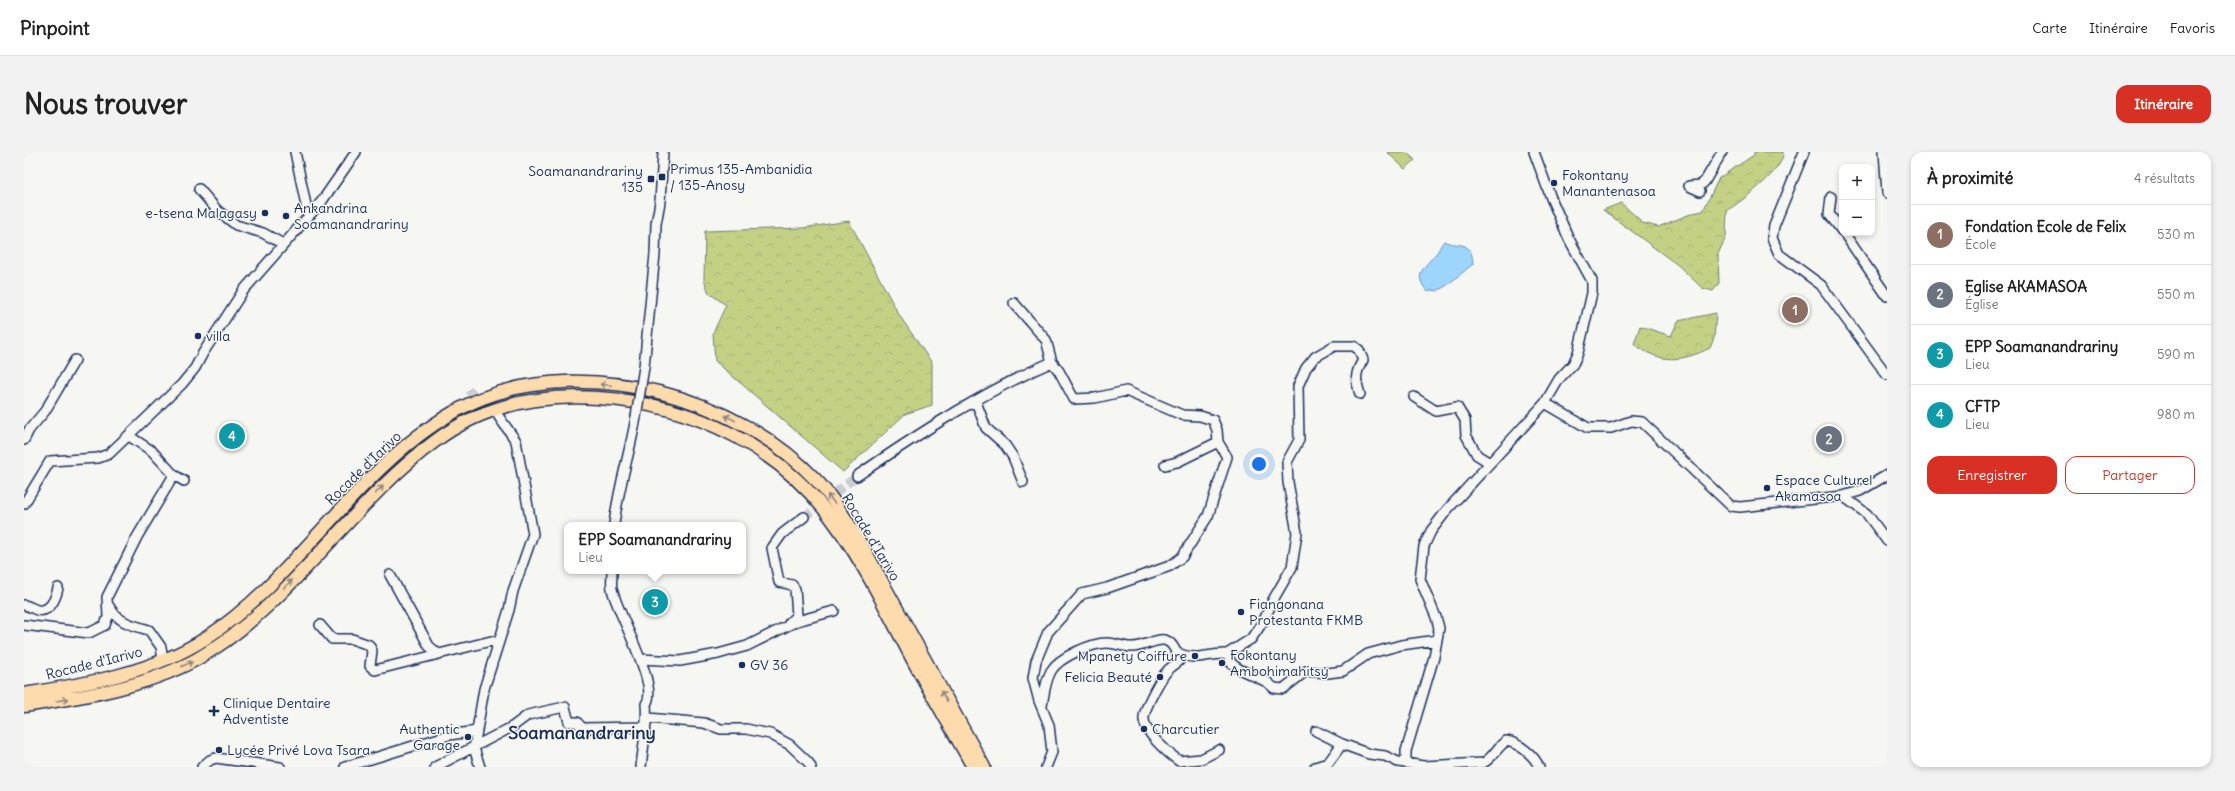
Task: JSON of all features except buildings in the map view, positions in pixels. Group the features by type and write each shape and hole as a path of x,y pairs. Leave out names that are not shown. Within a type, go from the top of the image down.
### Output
{"main road":[{"name":"Rocade d'Iarivo","path":"24,694 105,679 180,654 206,638 234,618 268,586 388,461 424,432 461,408 486,397 538,386 572,383 625,386 691,400 719,412 753,430 787,454 816,479 843,514 864,549 984,767"},
{"name":"Rocade d'Iarivo","path":"24,706 125,687 174,670 196,659 234,634 272,601 377,492 403,467 446,432 484,413 530,400 562,396 588,397 653,405 680,411 704,421 747,443 802,484 825,510 851,547 973,767"}],"street":[{"path":"295,152 308,215"},
{"path":"24,504 50,461 98,458 109,454 182,384 195,368 243,291 282,244 322,201 356,152"},
{"path":"614,522 619,488 632,440 644,367 655,254 656,224 660,202 663,152"},
{"path":"1406,763 1406,751 1439,628 1420,579 1424,546 1431,531 1447,510 1545,403 1559,379 1573,364 1578,353 1592,293 1592,281 1551,198 1534,152"},
{"path":"1700,191 1689,186 1701,185 1705,181 1722,152"},
{"path":"1804,152 1774,226 1772,238 1773,242 1780,254 1821,285 1887,375"},
{"path":"1884,152 1887,193"},
{"path":"199,189 217,210 236,225 263,233 282,244"},
{"path":"1831,197 1829,214 1839,227"},
{"path":"1846,236 1887,296"},
{"path":"1014,303 1046,340 1052,362 1059,371 1074,399 1095,398 1126,391 1182,415 1200,416 1213,420 1217,430 1218,442 1227,457 1208,516 1182,557 1170,566 1107,588 1082,594 1048,632 1036,661 1033,678 1048,725 1052,752 1046,767"},
{"path":"1177,653 1189,658 1217,653 1227,654 1251,639 1264,620 1273,600 1292,567 1298,533 1288,482 1287,462 1299,440 1298,386 1306,368 1315,357 1334,346 1354,346 1359,350 1363,360 1355,379 1360,394"},
{"path":"24,440 29,430 45,411 75,360"},
{"path":"857,476 926,431 1026,373 1052,362"},
{"path":"1414,397 1436,411 1457,407 1465,420 1466,435 1477,455 1490,462"},
{"path":"976,402 986,428 1005,445 1013,457 1023,482"},
{"path":"1545,403 1588,428 1611,428 1631,421 1642,422 1731,506 1740,507 1843,496 1860,491 1887,475"},
{"path":"480,767 474,748 484,689 509,610 513,591 533,534 516,441 499,417"},
{"path":"129,436 152,451 174,475 184,481"},
{"path":"1164,465 1177,462 1218,442"},
{"path":"24,625 89,633 105,625 108,617 108,596 136,537 174,475"},
{"path":"1843,496 1867,514 1887,541"},
{"path":"785,627 797,614 796,589 792,585 779,582 772,548 782,534 804,517"},
{"path":"612,574 612,589 646,671 649,690 649,700 646,704 648,718 645,727 641,767"},
{"path":"390,575 429,646 437,653"},
{"path":"24,605 39,610 48,607 56,600 58,588"},
{"path":"108,603 114,616 125,623 149,630 161,647 164,660"},
{"path":"640,659 680,661 718,654 746,646 797,621 834,611"},
{"path":"320,625 332,639 352,639 369,645 372,651 370,666 375,670 437,653 491,641 495,642 497,648"},
{"path":"1042,708 1046,682 1052,670 1061,661 1085,648 1106,643 1131,647 1159,639 1170,643 1180,660 1167,671 1144,716 1146,727 1164,750 1179,761 1201,759 1219,750"},
{"path":"1227,654 1231,663 1239,669 1267,682 1274,688 1283,689 1306,671 1328,673 1344,671 1353,662 1368,654 1401,646 1437,640"},
{"path":"435,767 512,727 528,715 565,707 569,722 577,722 582,728 645,727"},
{"path":"648,718 704,723 721,729 746,729 770,734 790,745 808,762 811,767"},
{"path":"345,767 368,764 449,735 477,730"},
{"path":"1316,731 1342,744 1369,754 1385,756 1398,762 1423,766 1483,763 1490,760 1500,745 1506,741 1515,742 1536,760 1538,767"},
{"path":"1315,767 1328,764 1342,744"},
{"path":"202,767 210,760 216,758 280,767"}],"green space":[{"path":"1387,152 1406,152 1415,160 1405,169"},
{"path":"1754,152 1783,152 1782,159 1770,176 1727,211 1726,237 1718,254 1719,283 1713,291 1702,288 1679,266 1603,210 1621,203 1640,220 1639,222 1658,227 1693,213 1703,211 1719,178 1754,155"},
{"path":"849,221 899,315 932,363 932,405 905,414 843,472 715,361 713,333 726,305 709,293 704,280 705,231 803,228"},
{"path":"1716,313 1714,338 1710,348 1700,353 1680,358 1662,358 1653,355 1634,344 1640,326 1671,336 1678,321"}],"water":[{"path":"1444,241 1467,247 1470,250 1473,264 1446,286 1437,291 1432,290 1428,292 1421,280 1422,270 1438,251"}],"tunnel":[{"path":"468,390 495,414"},
{"path":"804,517 857,476"}],"place":[{"name":"Primus 135-Ambanidia / 135-Anosy","path":"662,177"},
{"name":"Soamanandrariny 135","path":"651,179"},
{"name":"Fokontany Manantenasoa","path":"1554,183"},
{"name":"e-tsena Malagasy","path":"265,213"},
{"name":"Ankandrina Soamanandrariny","path":"286,216"},
{"name":"Fondation Ecole de Felix","path":"1795,310"},
{"name":"villa","path":"198,336"},
{"name":"CFTP","path":"232,436"},
{"name":"Eglise AKAMASOA","path":"1829,439"},
{"name":"Espace Culturel Akamasoa","path":"1767,488"},
{"name":"EPP Soamanandrariny","path":"655,602"},
{"name":"Fiangonana Protestanta FKMB","path":"1241,612"},
{"name":"Mpanety Coiffure","path":"1195,656"},
{"name":"Fokontany Ambohimahitsy","path":"1222,663"},
{"name":"GV 36","path":"742,665"},
{"name":"Felicia Beauté","path":"1160,677"},
{"name":"Clinique Dentaire Adventiste","path":"214,711"},
{"name":"Charcutier","path":"1144,729"},
{"name":"Authentic Garage","path":"468,737"},
{"name":"Lycée Privé Lova Tsara","path":"219,750"}],"district":[{"name":"Soamanandrariny","path":"582,732"}]}
